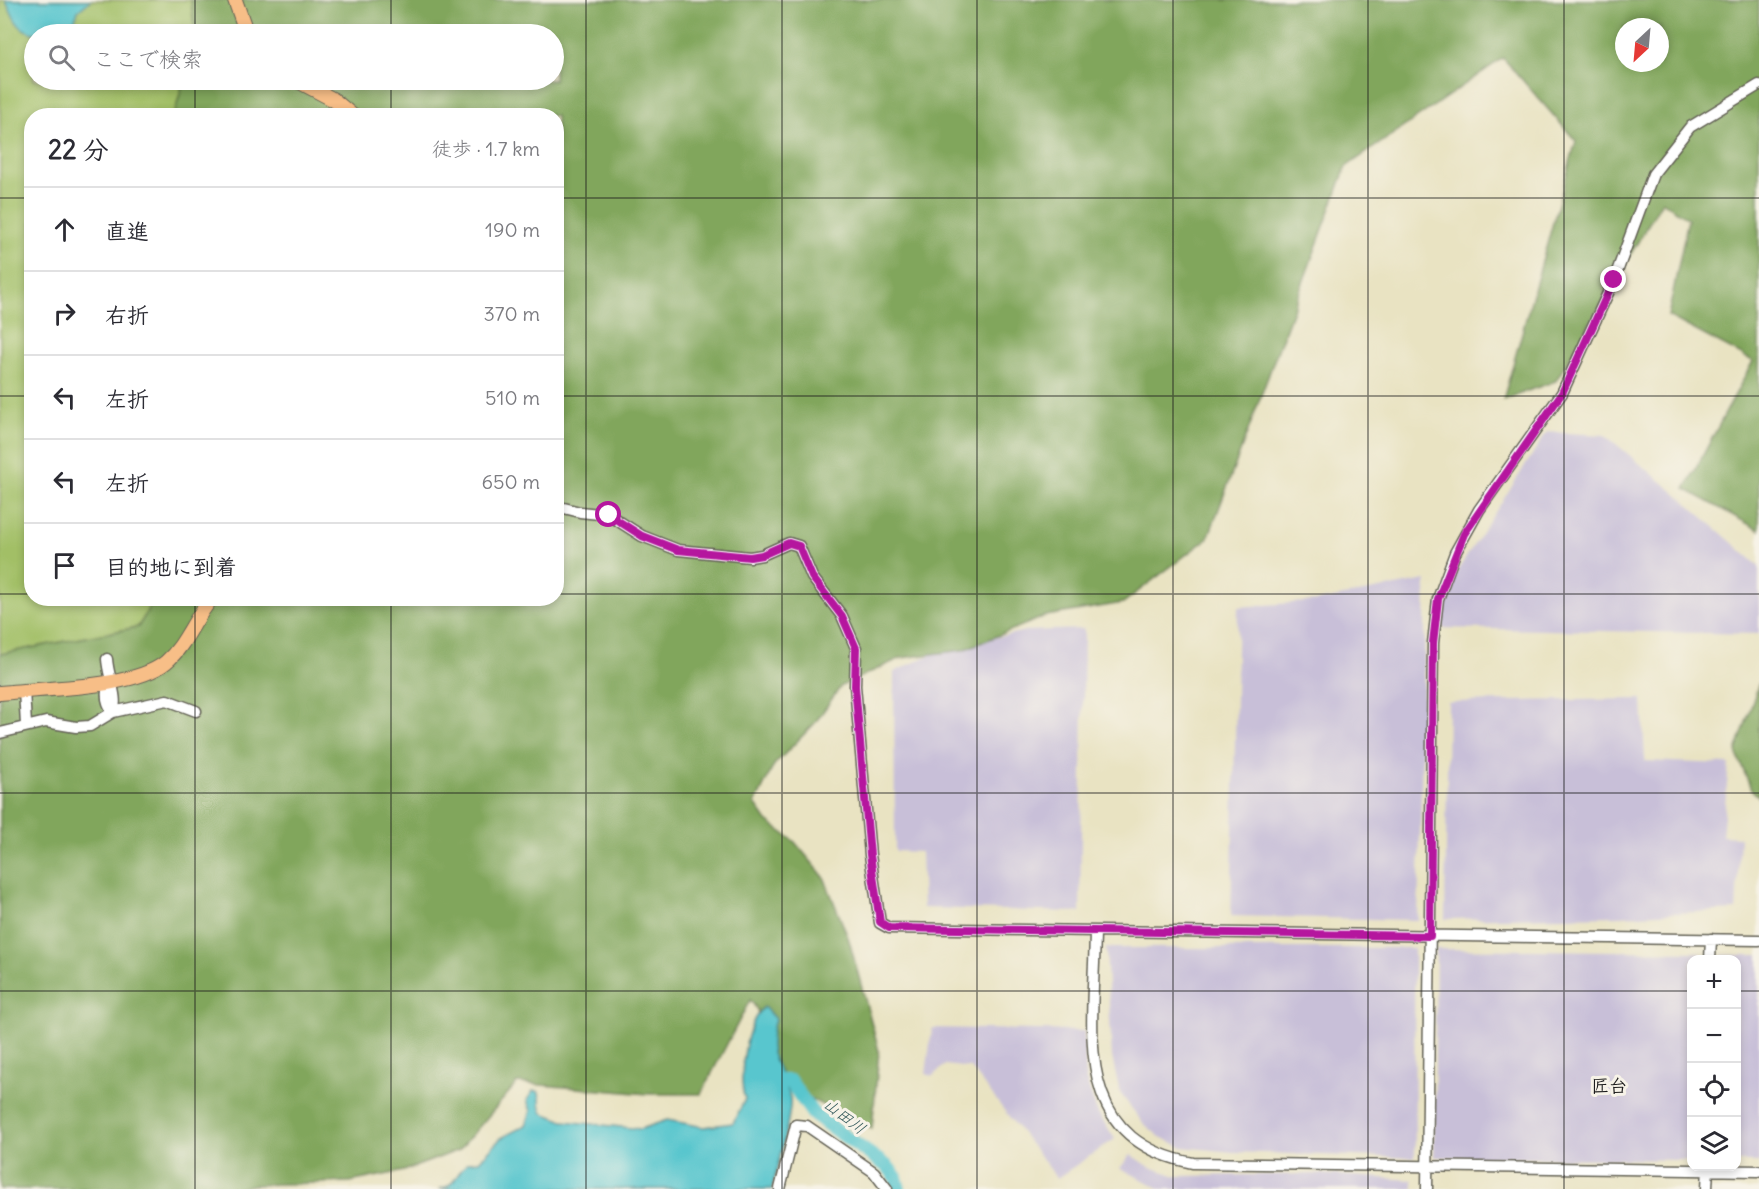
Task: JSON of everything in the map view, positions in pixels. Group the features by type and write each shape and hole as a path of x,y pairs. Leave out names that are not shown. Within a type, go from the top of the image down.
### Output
{"main road":[{"path":"235,0 243,24"},
{"path":"315,90 344,108"},
{"path":"0,693 109,682 140,676 166,663 206,606"}],"street":[{"path":"1427,1189 1433,643 1438,599 1444,579 1459,544 1474,518 1562,393 1618,271 1653,174 1690,127 1759,85"},
{"path":"564,508 580,513 609,515 642,536 678,550 750,557 762,555 789,543 799,546 812,577 842,616 856,648 855,686 870,855 880,922 889,928 1759,940"},
{"path":"107,659 109,682 114,689 116,706 113,712"},
{"path":"24,690 26,725"},
{"path":"0,733 46,722 76,727 90,726 113,712 167,700 196,711"},
{"path":"1095,931 1096,1076 1107,1108 1133,1140 1161,1155 1194,1163 1687,1168"},
{"path":"1710,955 1711,939"},
{"path":"780,1189 796,1125 807,1126 873,1172 887,1189"},
{"path":"1741,1170 1759,1171"},
{"path":"1707,1189 1708,1171"}],"shaded area":[{"path":"1547,432 1605,435 1759,566 1759,634 1440,628 1444,599 1461,565"},
{"path":"1426,580 1418,920 1231,916 1238,607 1318,601"},
{"path":"1084,629 1080,912 923,908 921,852 895,851 894,672 941,650 1025,631"},
{"path":"1642,699 1645,761 1729,764 1722,836 1740,837 1736,910 1619,916 1445,919 1448,702"},
{"path":"1106,948 1414,948 1415,1158 1234,1152 1182,1147 1160,1137 1143,1123 1120,1093 1112,1057"},
{"path":"1436,949 1700,952 1700,955 1687,955 1687,1160 1434,1157"},
{"path":"1741,955 1759,955 1759,1162 1741,1162"},
{"path":"932,1028 1084,1031 1086,1080 1097,1112 1115,1139 1057,1178 971,1068 945,1065 933,1076 926,1074"},
{"path":"1131,1155 1150,1167 1176,1176 1321,1174 1413,1180 1413,1189 1161,1189 1120,1168"}],"green space":[{"path":"0,0 191,0 194,24 24,24 24,90 181,90 176,108 24,108 24,606 151,606 138,627 0,654"},
{"path":"191,0 1759,0 1759,530 1685,489 1753,361 1668,316 1688,219 1662,201 1556,381 1503,400 1576,141 1503,58 1346,167 1208,538 1123,603 1046,616 963,650 901,658 841,686 815,723 774,765 755,804 767,821 794,841 824,877 849,940 879,1051 872,1129 796,1090 771,1068 762,1055 759,1042 761,1023 750,1000 701,1094 648,1094 517,1083 459,1150 404,1171 350,1182 253,1185 237,1189 0,1189 0,654 138,627 151,606 564,606 564,108 176,108 181,90 564,90 564,24 194,24"},
{"path":"1759,683 1759,797 1751,789 1736,752"}],"water":[{"path":"5,0 91,0 78,11 73,24 24,24 24,29 15,19"},
{"path":"764,1007 775,1019 772,1054 790,1098 787,1128 772,1189 439,1189 453,1182 468,1162 479,1161 501,1138 526,1125 531,1111 527,1100 533,1091 538,1091 543,1113 564,1121 641,1129 667,1120 704,1127 733,1123 745,1099 742,1078 748,1036 752,1024"}],"waterway":[{"name":"山田川","path":"767,1081 790,1081 813,1114 888,1167 896,1177 899,1189"}],"district":[{"name":"匠台","path":"1609,1085"}],"route":[{"path":"609,515 642,536 678,550 750,557 762,555 789,543 799,546 812,577 842,616 856,648 855,686 870,855 880,922 883,926 889,928 1430,936 1433,643 1438,599 1444,579 1464,534 1562,393 1614,280"}]}
